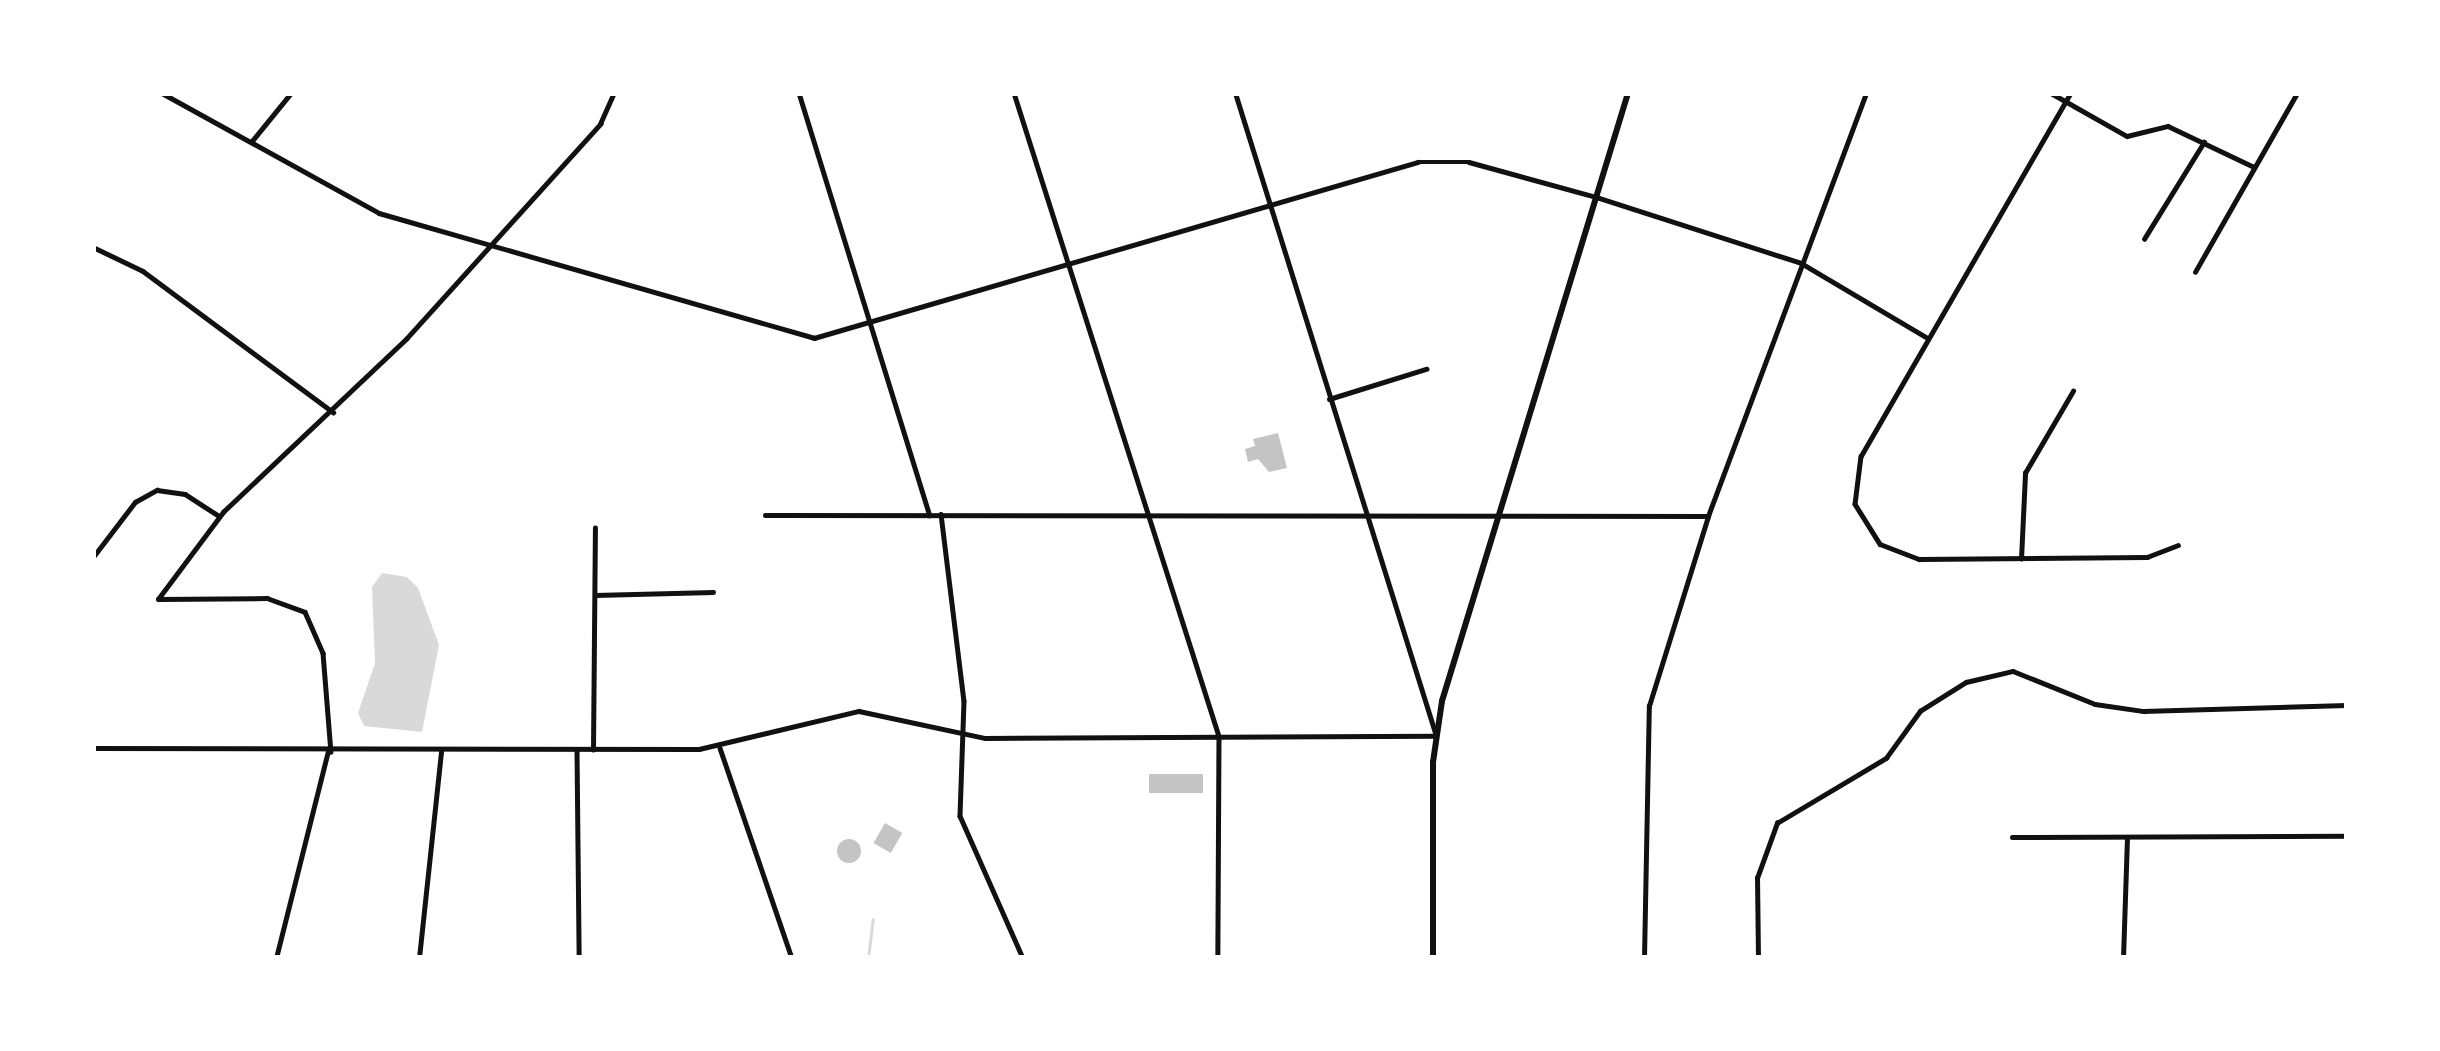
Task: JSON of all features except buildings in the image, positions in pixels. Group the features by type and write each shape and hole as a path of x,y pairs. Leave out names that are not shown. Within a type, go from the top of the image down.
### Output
{"main road":[{"path":"1432,958 1436,736 1628,93"}],"street":[{"path":"161,93 354,202 792,335 826,338 1442,159 1597,197 1802,263 1928,338"},
{"path":"252,141 291,93"},
{"path":"277,958 329,752 322,653 305,612 267,598 158,599 219,516 333,412 600,124 614,93"},
{"path":"1014,93 1219,736 1218,958"},
{"path":"93,748 441,752 720,747 844,711 888,713 961,734 1436,736 1235,93"},
{"path":"1644,958 1649,706 1708,516 1866,93"},
{"path":"2051,93 2069,96 2127,136 2168,125 2254,167"},
{"path":"2195,272 2296,93"},
{"path":"802,94 930,514"},
{"path":"2069,96 1868,442 1854,494 1880,544 1918,559 2155,556 2178,545"},
{"path":"2144,239 2204,141"},
{"path":"93,247 143,272 333,412"},
{"path":"1329,399 1426,369"},
{"path":"2021,559 2025,472 2073,391"},
{"path":"93,557 135,502 157,490 185,494 219,516"},
{"path":"940,514 964,701 960,816 1023,958"},
{"path":"765,515 1708,516"},
{"path":"593,751 595,528"},
{"path":"595,595 713,592"},
{"path":"1759,958 1757,878 1767,835 1787,812 1886,758 1920,711 1960,684 2013,671 2070,696 2143,711 2347,705"},
{"path":"720,747 793,958"},
{"path":"577,751 579,958"},
{"path":"419,958 441,752"},
{"path":"2123,958 2128,836"},
{"path":"2012,837 2347,836"}],"shaded area":[{"path":"382,573 407,577 418,588 439,645 422,732 364,726 358,713 375,663 372,587"}],"waterway":[{"path":"868,958 873,919"}]}
